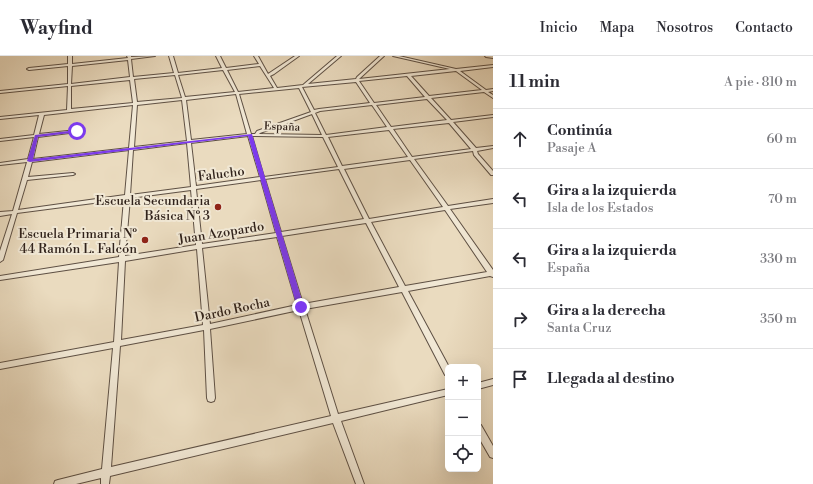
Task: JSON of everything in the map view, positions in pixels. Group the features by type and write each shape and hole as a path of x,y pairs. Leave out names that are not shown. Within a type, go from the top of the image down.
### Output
{"street":[{"path":"69,110 70,56"},
{"path":"29,69 129,57 153,56"},
{"path":"171,56 184,98 200,246 207,327 210,398"},
{"path":"218,56 237,93 253,135 263,179 301,307 336,419 360,484"},
{"path":"256,56 276,89"},
{"path":"268,75 297,56"},
{"path":"302,86 339,56"},
{"path":"357,80 382,56"},
{"path":"395,56 457,70 493,97"},
{"path":"487,56 493,57"},
{"path":"105,484 135,104 129,57"},
{"path":"0,92 261,65"},
{"path":"0,118 493,66"},
{"path":"408,75 451,121 493,174"},
{"path":"357,80 372,104 493,274"},
{"path":"302,86 367,220 445,367"},
{"path":"253,135 313,111 493,90"},
{"path":"0,260 25,179 42,113"},
{"name":"España","path":"0,164 253,135 325,136 493,116"},
{"path":"0,140 77,131"},
{"name":"Falucho","path":"0,214 493,147"},
{"path":"25,179 73,174"},
{"name":"Juan Azopardo","path":"0,278 279,233 493,201"},
{"name":"Dardo Rocha","path":"0,366 207,327 301,307 493,274"},
{"path":"481,385 493,382"},
{"path":"58,484 445,393"},
{"path":"481,433 493,454"}],"place":[{"name":"Escuela Secundaria Básica Nº 3","path":"218,207"},
{"name":"Escuela Primaria Nº 44 Ramón L. Falcón","path":"145,240"}],"route":[{"path":"77,131 36,136 30,161 250,135 301,307"}]}
